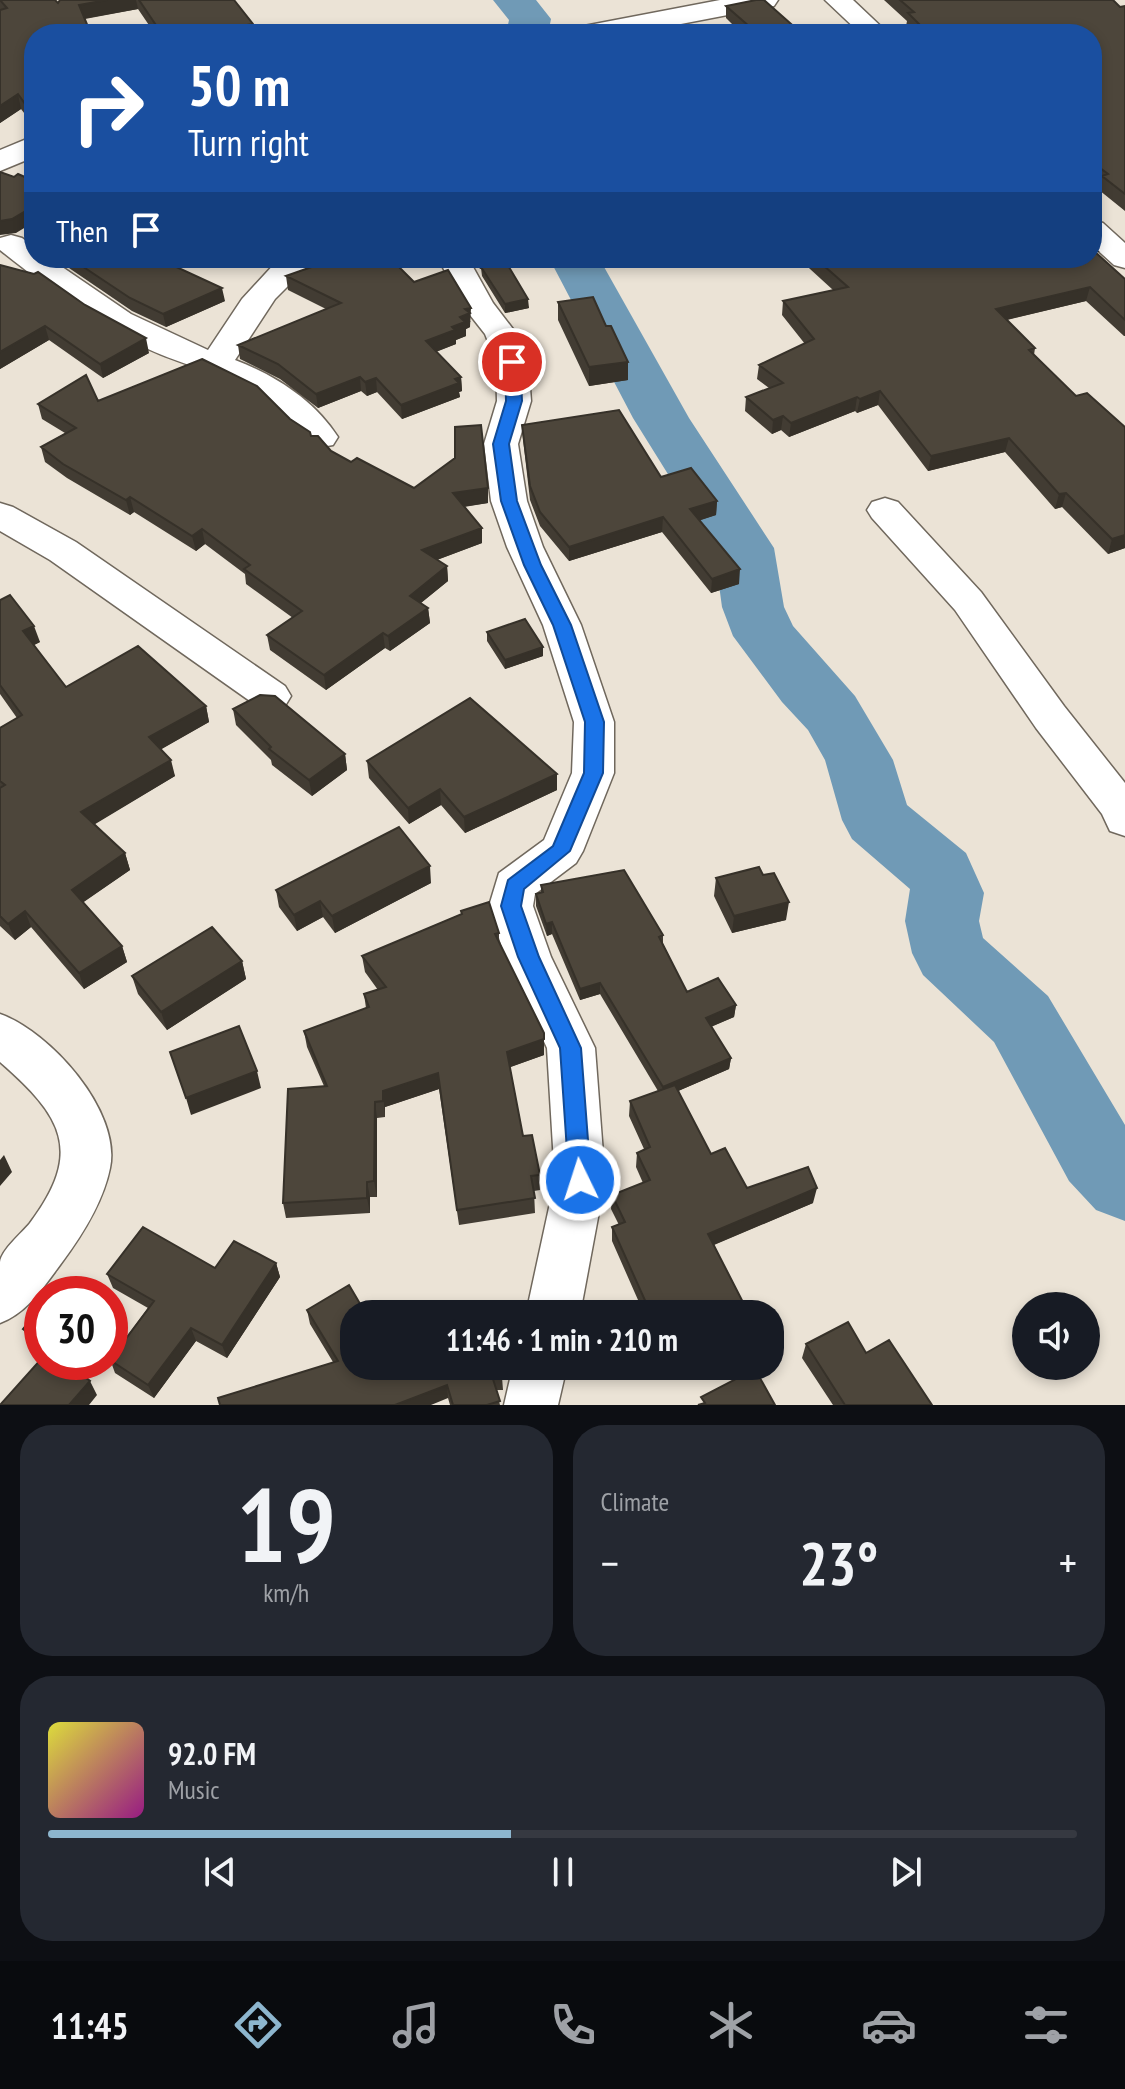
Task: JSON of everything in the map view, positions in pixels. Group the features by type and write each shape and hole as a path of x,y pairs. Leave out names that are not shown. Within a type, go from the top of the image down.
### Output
{"street":[{"path":"637,24 764,0"},
{"path":"838,0 865,24"},
{"path":"0,162 24,150"},
{"path":"1102,238 1125,259"},
{"path":"11,244 24,254"},
{"path":"43,268 78,295 127,325 161,343 252,379 281,397 321,437"},
{"path":"216,364 253,307 289,268"},
{"path":"458,268 479,306 500,333 512,362 514,401 501,444 509,501 530,559 562,625 594,722 593,773 561,851 515,885 511,906 528,957 571,1048 580,1180 556,1300"},
{"path":"885,510 968,601 1050,717 1119,806 1125,819"},
{"path":"0,515 63,551 271,696"},
{"path":"0,1034 66,1096 82,1131 86,1167 68,1206 43,1246 0,1298"},
{"path":"531,1405 537,1380"}],"building":[{"path":"0,0 55,0 58,3 60,0 107,0 79,5 87,24 24,24 24,102 18,94 0,106 0,10 7,8"},
{"path":"139,0 234,0 253,24 155,24"},
{"path":"764,0 791,24 747,24 726,6"},
{"path":"900,0 1113,0 1120,7 1125,6 1125,194 1102,176 1108,174 1102,170 1102,24 919,24 908,13 914,12"},
{"path":"0,172 24,177 24,212 0,221"},
{"path":"1102,258 1125,279 1125,320 1090,287 996,309 1035,348 1029,350 1076,396 1087,393 1125,427 1125,535 1112,539 1066,493 1059,494 1009,438 931,456 880,391 791,423 783,416 773,420 746,397 783,383 759,365 814,339 783,301 848,287 826,268 1102,268"},
{"path":"0,265 34,274 38,272 85,305 146,338 100,364 45,326 0,352"},
{"path":"85,268 179,268 222,288 163,314 130,298"},
{"path":"309,268 400,268 414,282 448,270 471,308 465,309 470,313 460,317 465,322 452,327 455,330 426,341 461,377 455,379 459,383 401,405 376,378 365,382 360,377 316,394 278,364 238,345 341,303 286,276"},
{"path":"482,268 510,268 528,299 505,304"},
{"path":"593,297 628,362 589,367 558,302"},
{"path":"202,359 257,386 290,419 310,432 311,436 318,436 331,451 351,462 357,458 414,488 455,458 455,427 481,425 488,488 453,493 482,528 422,550 447,566 410,596 428,608 388,636 383,633 324,675 267,635 302,611 244,569 250,565 202,529 192,536 130,497 126,500 63,464 41,447 76,428 38,404 86,375 98,401"},
{"path":"619,410 661,477 691,468 717,501 690,509 740,569 712,579 663,517 569,547 540,512 530,486 522,425"},
{"path":"10,595 34,626 23,631 66,687 138,646 206,706 149,737 171,760 81,812 125,853 72,890 122,946 79,973 25,911 8,924 0,916 0,788 5,785 0,781 0,728 22,715 0,685 0,600"},
{"path":"525,619 543,647 505,660 487,632"},
{"path":"260,695 275,696 345,754 309,780 269,749 271,747 233,709"},
{"path":"470,698 557,774 464,817 440,789 408,808 367,761"},
{"path":"399,827 430,866 332,916 320,901 294,915 276,890"},
{"path":"759,867 763,875 774,873 789,902 734,916 716,878"},
{"path":"624,870 663,935 659,937 687,992 718,978 736,1005 706,1018 731,1058 663,1087 600,983 580,989 552,922 546,924 536,894 543,892 541,885"},
{"path":"489,902 499,933 495,934 544,1033 544,1039 507,1052 523,1136 532,1135 540,1175 531,1176 535,1198 457,1210 438,1073 383,1091 383,1101 375,1102 374,1181 367,1182 367,1198 283,1203 288,1089 327,1086 304,1031 369,1007 364,994 386,987 362,956 462,914 461,911"},
{"path":"212,927 242,961 161,1012 132,976"},
{"path":"239,1026 257,1071 186,1098 170,1052"},
{"path":"675,1085 711,1154 725,1148 747,1188 808,1167 817,1188 708,1234 742,1300 645,1300 612,1227 625,1222 612,1195 650,1180 637,1153 650,1147 630,1101"},
{"path":"143,1227 215,1268 234,1241 276,1263 222,1345 191,1328 148,1385 128,1372 128,1336 154,1301 128,1286 128,1276 107,1274"},
{"path":"349,1285 358,1300 340,1300 340,1380 493,1380 500,1401 487,1405 453,1405 447,1385 395,1405 220,1405 218,1398 338,1361 307,1310"},
{"path":"848,1322 866,1353 889,1340 932,1405 845,1405 806,1344"},
{"path":"24,1378 90,1381 69,1405 0,1405"},
{"path":"734,1380 761,1380 775,1405 698,1405 705,1403 701,1397"}],"waterway":[{"path":"514,0 530,19 529,24"},
{"path":"579,268 661,418 744,548 753,607 765,636 832,713 859,760 877,820 941,873 948,893 942,921 949,953 1021,1019 1098,1155 1125,1183"}],"route":[{"path":"512,362 514,401 501,444 509,501 525,547 562,625 594,722 593,773 561,851 515,885 511,906 528,957 571,1048 580,1180"}]}
